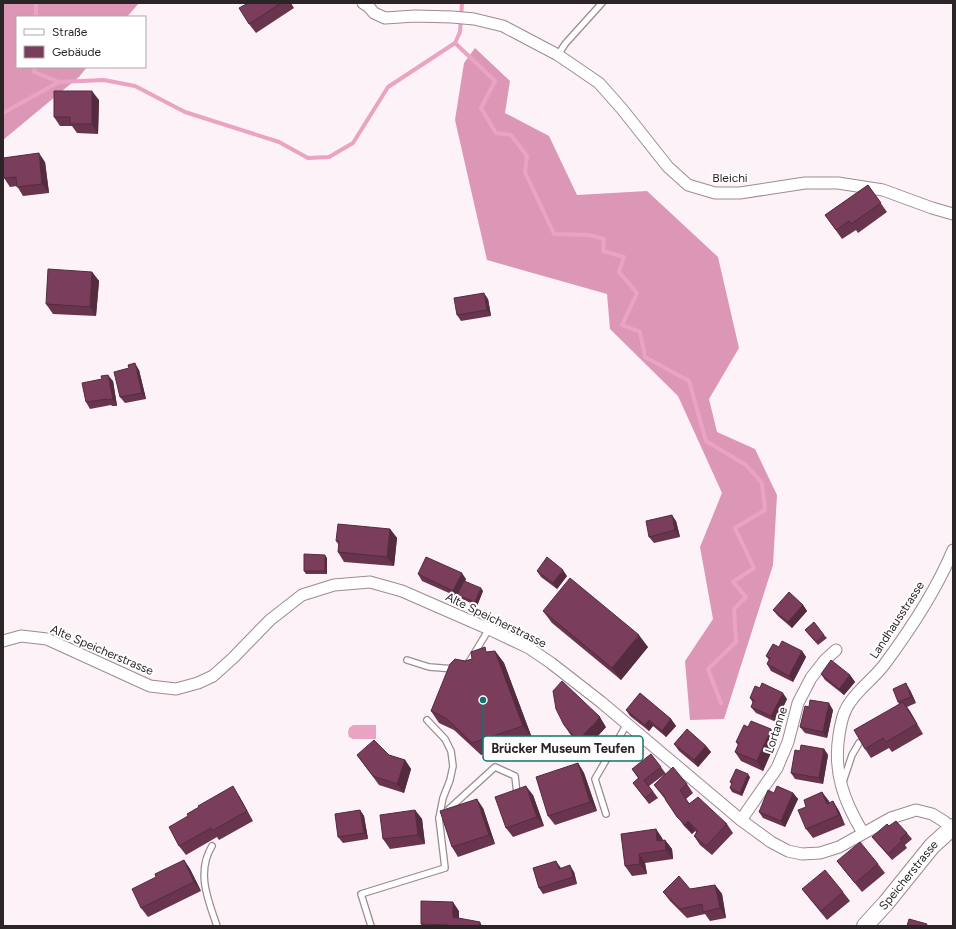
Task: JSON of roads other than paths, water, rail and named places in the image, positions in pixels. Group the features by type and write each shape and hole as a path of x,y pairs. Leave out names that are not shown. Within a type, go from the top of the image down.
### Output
{"main road":[{"name":"Speicherstrasse","path":"867,925 932,846 952,828"}],"street":[{"name":"Bleichi","path":"363,3 374,13 385,18 415,16 452,17 474,19 503,26 558,55 599,83 622,109 668,167 688,185 715,193 740,193 805,183 838,183 883,190 953,214"},
{"name":"Landhausstrasse","path":"863,833 851,814 837,770 837,747 842,718 851,701 883,667 901,641 925,603 953,550"},
{"name":"Alte Speicherstrasse","path":"3,641 21,636 47,639 150,686 176,689 198,683 213,676 270,620 302,595 334,585 370,582 402,591 529,648 551,663 627,724 741,820 771,842 788,851 802,854 820,853 839,847 891,818 916,810 932,814 952,828"},
{"name":"Lortanne","path":"741,820 777,768 788,742 798,703 811,678 825,660 836,650"}],"lane":[{"path":"558,55 565,44 602,3"},
{"path":"407,660 429,667 455,669 469,662 489,629"},
{"path":"370,926 361,894 445,868 439,818 443,798 450,780 453,766 451,751 445,739 427,720"},
{"path":"606,814 595,779 627,724"},
{"path":"842,788 852,755 859,743"},
{"path":"439,818 495,767 515,776 517,794"},
{"path":"212,846 205,863 205,886 217,926"}],"waterway":[{"path":"36,3 36,16"},
{"path":"3,113 59,82 104,80 135,86 185,112 279,142 308,158 329,157 353,143 388,87 455,43 460,32 462,3"},
{"path":"455,43 495,81 481,108 496,133 511,135 527,156 525,172 554,234 589,235 604,239 603,251 624,257 619,272 637,293 622,325 640,332 645,357 689,381 706,441 746,465 762,483 765,510 735,528 754,568 733,582 746,597 734,609 736,642 708,669 721,703"},
{"path":"35,68 34,72 59,82"}],"place":[{"name":"Brücker Museum Teufen","path":"483,700"}]}
